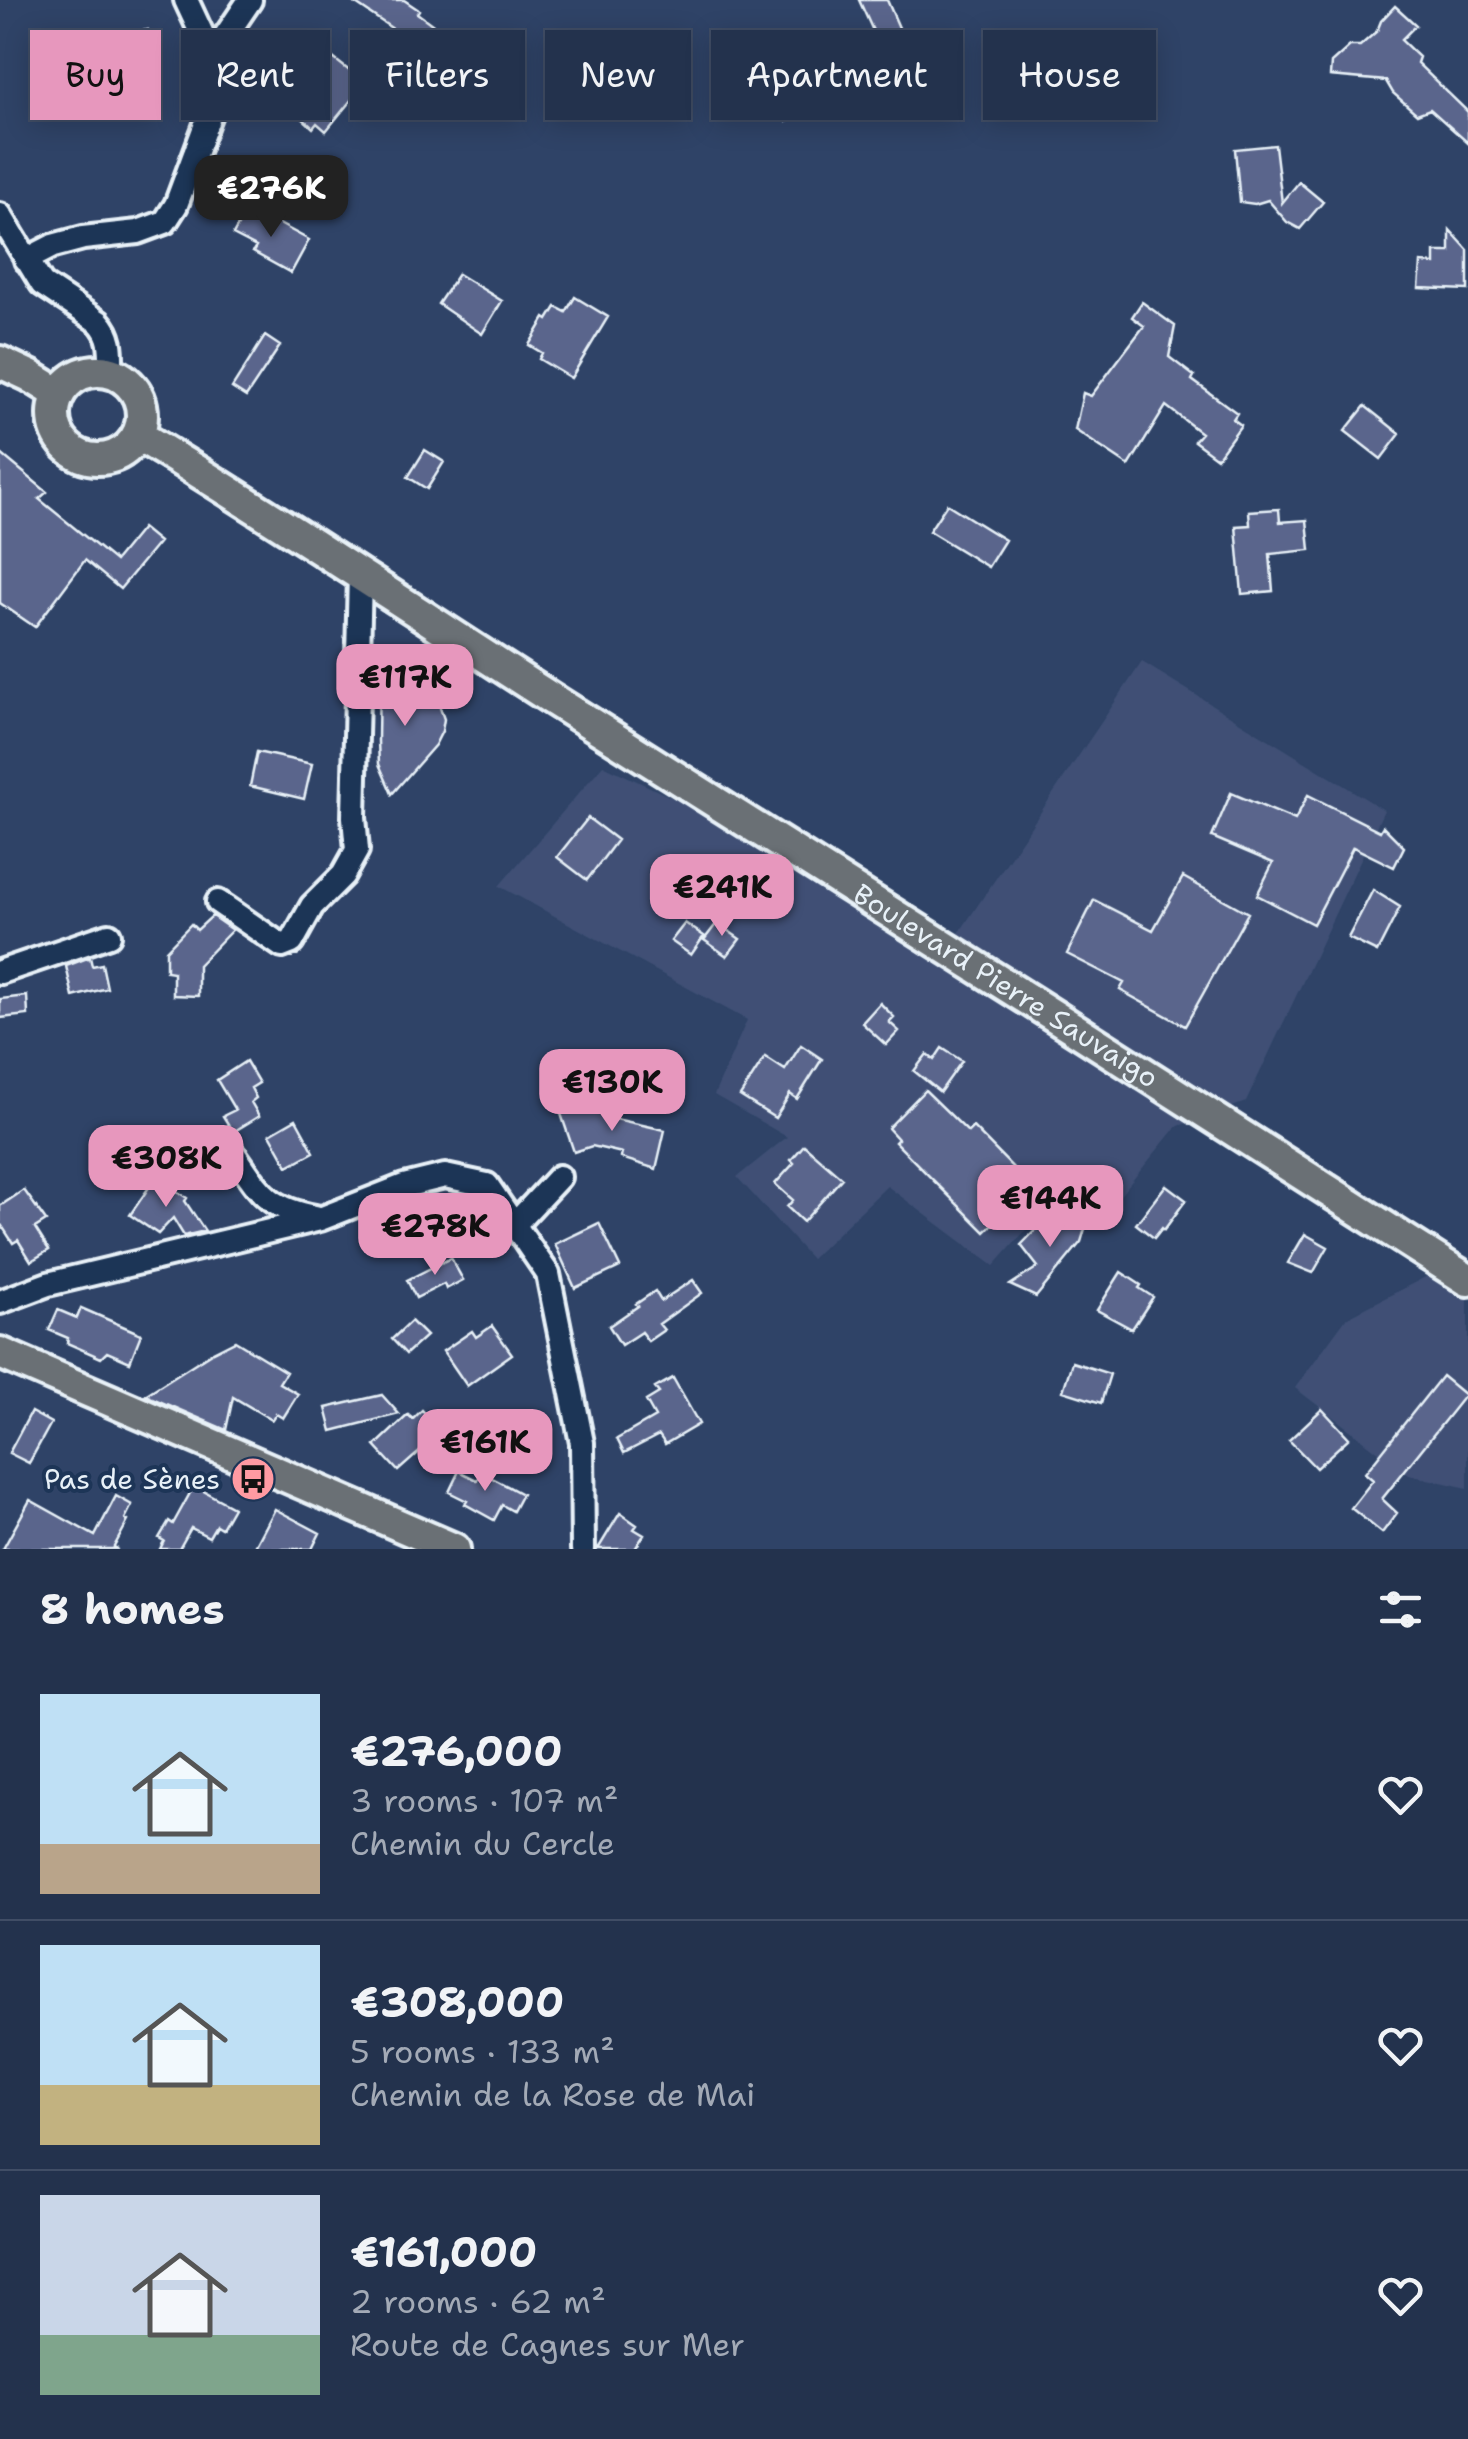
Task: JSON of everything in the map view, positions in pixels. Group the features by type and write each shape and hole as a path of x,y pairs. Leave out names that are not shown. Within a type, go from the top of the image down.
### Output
{"main road":[{"path":"0,362 59,394"},
{"path":"111,372 125,380 142,405 138,435 119,455 91,459 78,455 58,435 54,407 59,394 81,374 111,372"},
{"name":"Boulevard Pierre Sauvaigo","path":"138,435 1468,1280"},
{"path":"0,1353 454,1549"}],"street":[{"path":"186,0 200,30"},
{"path":"230,30 250,0"},
{"path":"26,260 53,246 83,238 138,232 164,222 176,205 208,120"},
{"path":"0,215 42,284 106,330 111,339 111,372"},
{"path":"218,902 282,946 292,942 312,906 343,875 357,850 354,817 360,575"},
{"path":"0,972 109,935"},
{"path":"229,1147 266,1199 288,1212 320,1218"},
{"path":"0,1302 48,1284 320,1218 404,1186 445,1176 487,1185 548,1274 582,1444 583,1549"},
{"path":"515,1224 560,1178"}],"shaded area":[{"path":"1142,662 1384,810 1246,1102 1176,1127 1100,1220 1057,1195 994,1266 887,1186 811,1259 737,1177 787,1137 714,1095 747,1020 499,886 603,765 959,933"},
{"path":"1468,1255 1468,1488 1409,1475 1295,1388 1346,1318"}],"building":[{"path":"350,0 404,0 436,27 394,30"},
{"path":"859,0 887,0 900,30 873,30"},
{"path":"1395,6 1416,25 1401,40 1419,57 1417,63 1468,112 1468,143 1430,109 1417,114 1393,93 1386,81 1330,76 1331,63 1350,46 1360,46 1377,31"},
{"path":"333,58 350,71 350,101 326,131 317,123 313,128 304,120 330,120"},
{"path":"1275,145 1282,203 1299,182 1323,202 1300,229 1287,222 1268,200 1255,204 1240,202 1235,149"},
{"path":"248,207 309,240 291,273 253,252 256,247 233,235"},
{"path":"1450,230 1468,250 1468,290 1419,288 1421,263 1435,264 1435,252 1450,252"},
{"path":"458,274 502,301 482,334 438,304"},
{"path":"575,297 608,317 571,378 539,359 542,353 529,345 545,318 548,320 556,307 566,312"},
{"path":"1142,302 1175,326 1169,357 1194,376 1192,380 1237,413 1233,419 1241,425 1217,458 1194,441 1201,433 1166,406 1129,466 1075,430 1083,393 1091,396 1144,326 1132,317"},
{"path":"265,336 280,346 246,397 232,388"},
{"path":"1365,406 1400,434 1381,459 1345,431"},
{"path":"425,450 444,462 427,489 408,477"},
{"path":"0,453 47,492 39,499 115,561 142,528 159,542 120,589 85,560 35,627 0,603"},
{"path":"947,504 1005,540 988,567 929,531"},
{"path":"1279,509 1280,522 1307,520 1310,550 1270,554 1273,591 1242,594 1236,526 1250,525 1249,511"},
{"path":"392,676 428,694 439,705 444,719 435,745 392,794 379,764 378,741 379,677"},
{"path":"257,752 312,764 304,799 250,786"},
{"path":"1231,793 1295,820 1308,795 1380,831 1383,826 1404,847 1394,867 1353,847 1313,924 1257,895 1273,863 1212,837"},
{"path":"588,818 617,840 587,880 557,857"},
{"path":"1183,877 1248,913 1185,1026 1120,990 1124,983 1067,954 1094,900 1153,930"},
{"path":"1373,890 1400,907 1377,952 1348,938"},
{"path":"212,916 232,930 198,965 198,996 173,995 173,972 166,971 166,950 191,924 197,930"},
{"path":"685,923 704,936 691,955 671,941"},
{"path":"717,923 740,939 727,956 704,940"},
{"path":"90,957 92,966 102,964 107,988 73,997 66,966"},
{"path":"27,996 28,1015 0,1018 0,999"},
{"path":"880,1003 894,1017 889,1022 899,1031 886,1045 862,1023"},
{"path":"801,1045 822,1059 797,1099 790,1094 775,1118 740,1096 765,1057 785,1070"},
{"path":"942,1048 962,1061 940,1092 914,1071 927,1054 934,1060"},
{"path":"246,1061 259,1083 251,1088 256,1098 251,1102 259,1116 233,1132 223,1116 235,1110 217,1080"},
{"path":"925,1090 968,1132 973,1127 1028,1183 1028,1190 985,1232 895,1142 898,1139 888,1128"},
{"path":"597,1100 602,1116 665,1130 656,1169 621,1158 622,1153 592,1146 574,1152 559,1108"},
{"path":"296,1119 314,1152 288,1166 270,1134"},
{"path":"804,1145 842,1178 803,1222 787,1207 793,1200 775,1184"},
{"path":"156,1177 187,1198 185,1201 205,1231 184,1236 173,1218 158,1234 130,1215"},
{"path":"1166,1185 1186,1200 1154,1238 1136,1224"},
{"path":"24,1190 46,1221 35,1228 49,1250 31,1261 18,1240 13,1243 0,1223 0,1206"},
{"path":"1054,1211 1087,1222 1081,1242 1036,1297 1010,1285 1038,1267 1021,1245"},
{"path":"599,1223 620,1267 575,1288 555,1244"},
{"path":"1305,1234 1328,1247 1313,1273 1288,1263"},
{"path":"451,1258 463,1280 446,1289 444,1284 416,1298 407,1280"},
{"path":"1121,1272 1153,1297 1132,1329 1097,1310"},
{"path":"693,1280 702,1293 659,1324 664,1330 648,1341 641,1332 621,1345 609,1326 655,1291 661,1301"},
{"path":"81,1308 141,1334 130,1362 107,1352 101,1358 49,1330 58,1310 77,1318"},
{"path":"411,1321 426,1336 406,1354 392,1339"},
{"path":"492,1326 512,1354 467,1386 443,1351 472,1331 476,1337"},
{"path":"235,1341 286,1372 279,1383 298,1394 283,1418 276,1414 272,1420 233,1397 226,1430 145,1395 211,1353"},
{"path":"1072,1362 1110,1374 1101,1403 1063,1391"},
{"path":"1442,1376 1465,1395 1382,1499 1397,1513 1382,1533 1351,1508 1373,1480 1365,1473"},
{"path":"673,1378 699,1424 665,1444 659,1435 624,1453 617,1439 655,1417 646,1401 659,1393 655,1388"},
{"path":"382,1395 399,1414 332,1431 326,1408"},
{"path":"1322,1409 1349,1438 1316,1468 1289,1440"},
{"path":"422,1410 442,1432 398,1471 375,1446 408,1415 413,1419"},
{"path":"31,1412 51,1423 29,1463 9,1453"},
{"path":"459,1471 477,1480 483,1473 522,1494 513,1511 502,1505 494,1520 465,1504 467,1501 449,1492"},
{"path":"194,1486 233,1507 221,1528 216,1525 209,1537 191,1528 179,1549 160,1549 164,1541 159,1538 169,1521 173,1524"},
{"path":"116,1496 132,1505 114,1547 118,1549 3,1549 30,1500 95,1536"},
{"path":"275,1509 320,1533 312,1549 254,1549"},
{"path":"620,1513 644,1535 635,1549 598,1549"}],"place":[{"name":"Pas de Sènes","path":"253,1479"}]}
